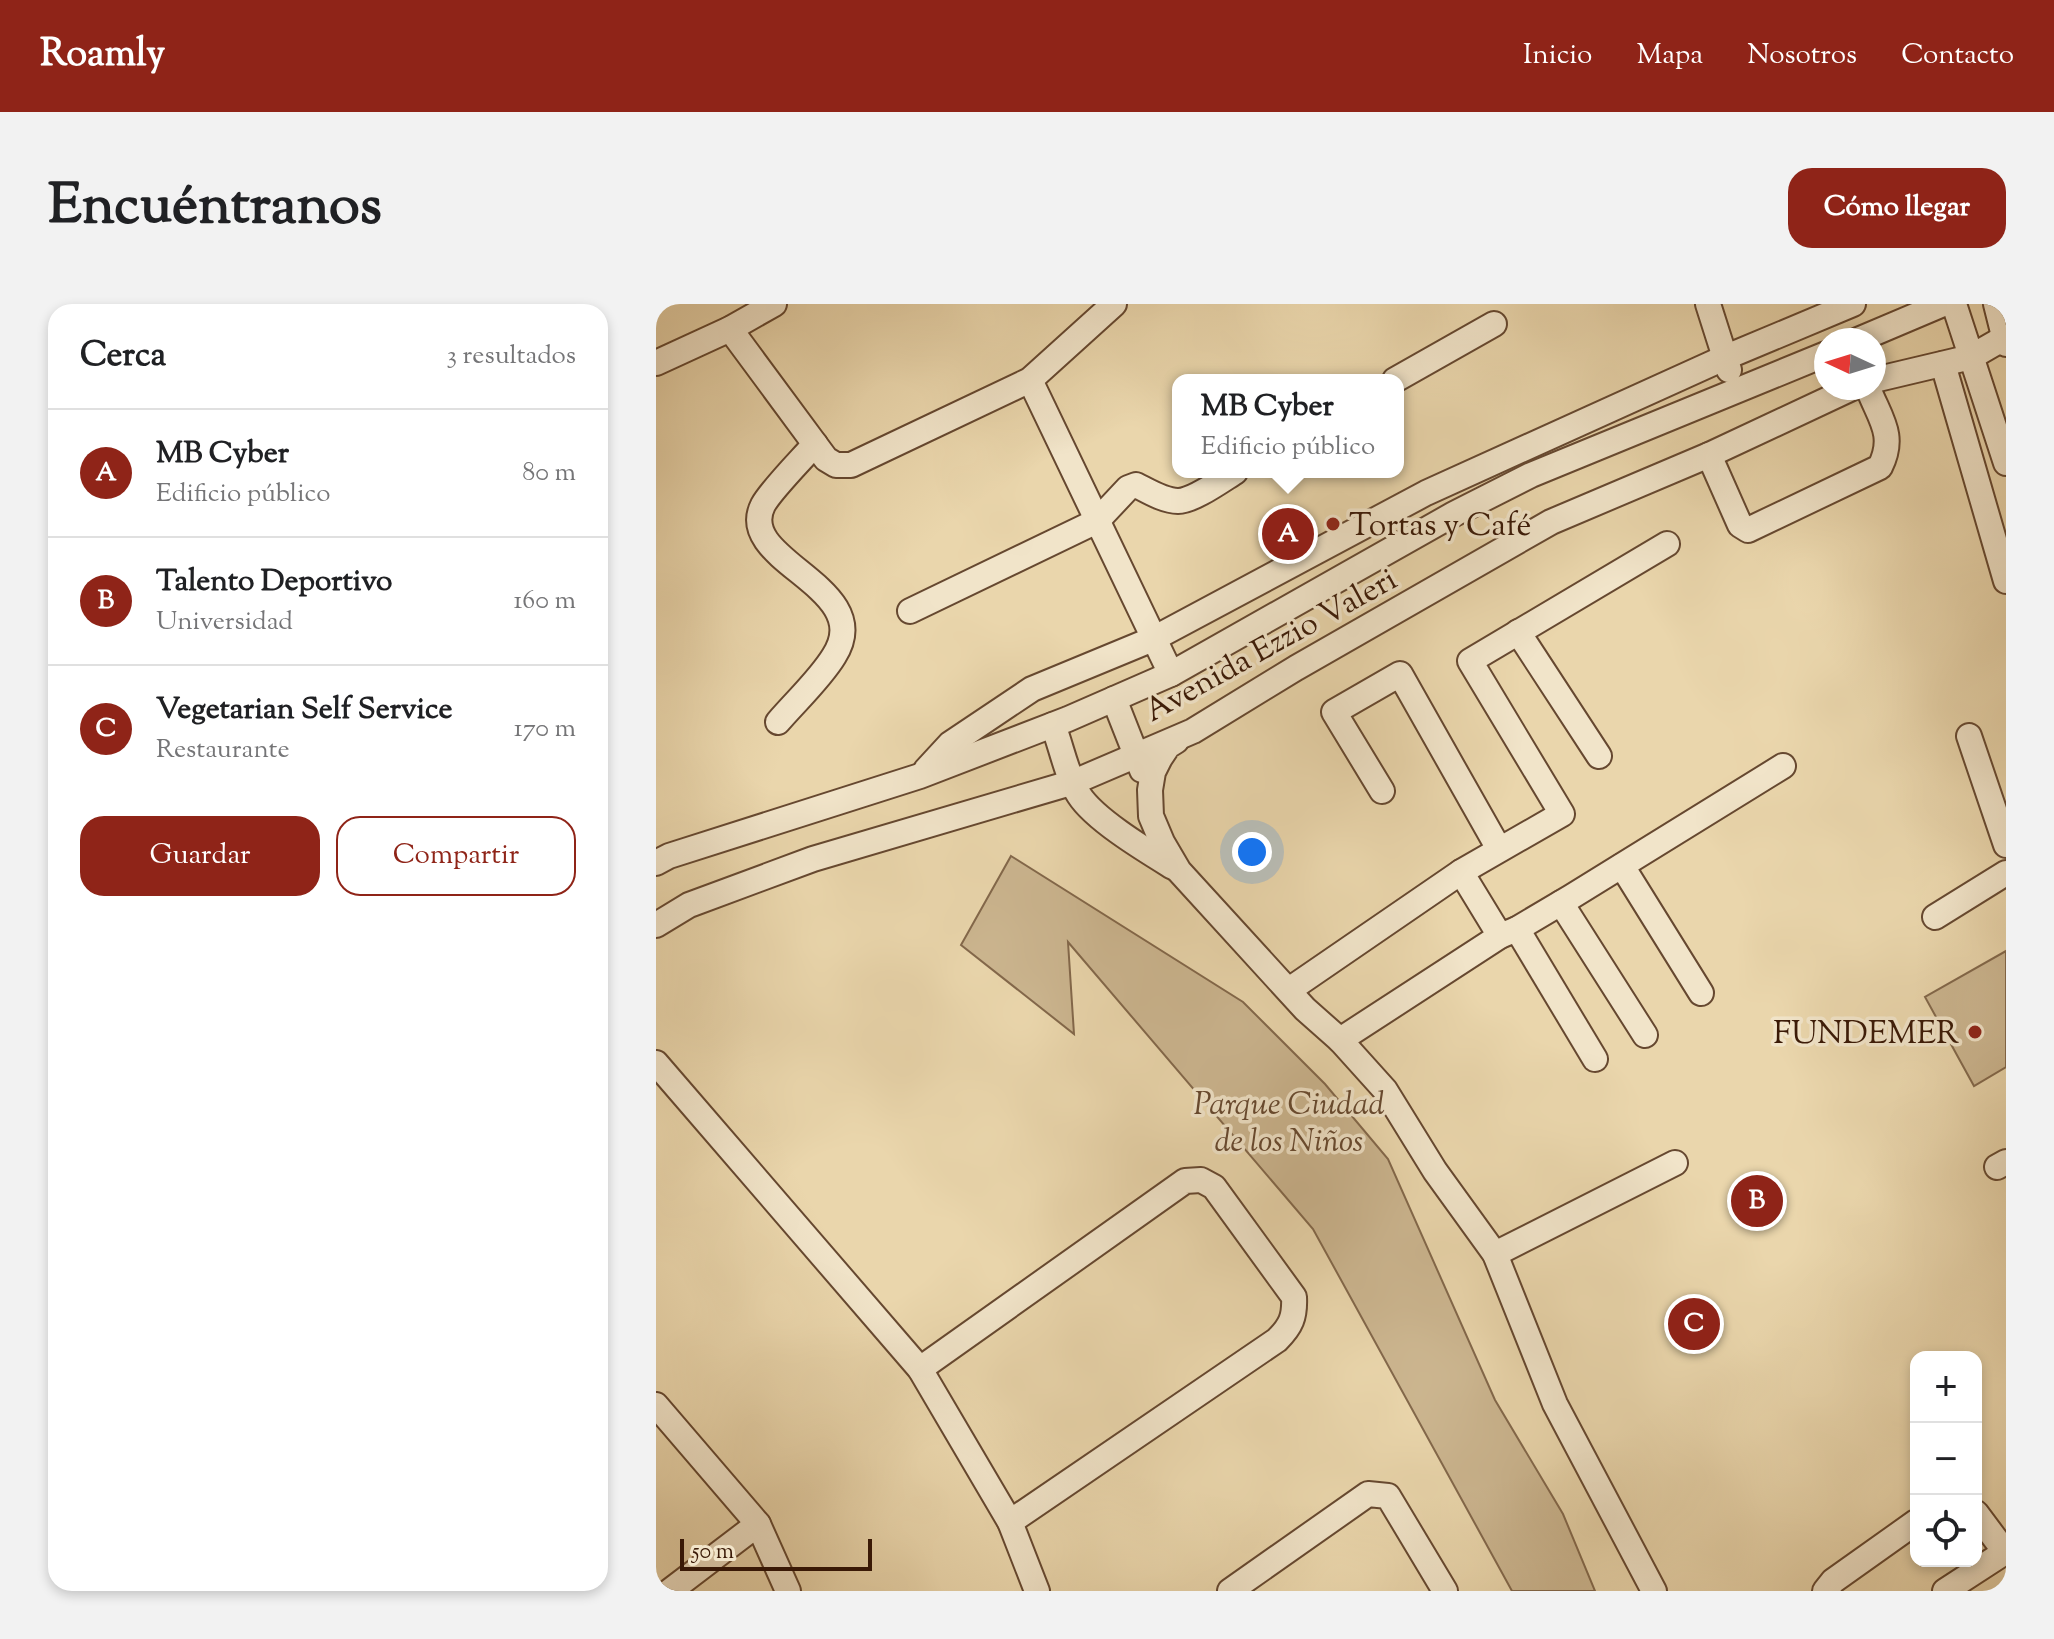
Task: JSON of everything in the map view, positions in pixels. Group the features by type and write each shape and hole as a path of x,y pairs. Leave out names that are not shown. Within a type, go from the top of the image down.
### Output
{"street":[{"path":"656,363 730,329 774,304"},
{"path":"730,329 826,459 836,465 851,465 1030,380 1114,304"},
{"path":"1708,304 1737,391"},
{"path":"920,776 950,744 1032,689 1153,639 1426,493 1724,358 1853,304"},
{"path":"1886,328 1943,304"},
{"path":"1954,304 2006,463"},
{"path":"1886,377 1971,357 2005,340 1996,304"},
{"path":"1404,375 1494,324"},
{"name":"Avenida Ezzio Valeri","path":"656,863 669,856 920,776 1114,699 1171,674 1444,520 1531,475 1814,359"},
{"path":"1943,364 2006,581"},
{"path":"1030,380 1171,674"},
{"name":"Avenida Ezzio Valeri","path":"656,925 689,905 813,859 1074,782 1193,731 1296,668 1551,522 1709,455 1826,400"},
{"path":"1709,455 1740,525 1748,530 1880,467 1887,451 1888,437 1873,400"},
{"path":"778,722 836,654 843,627 836,605 766,542 759,522 762,506 815,444"},
{"path":"910,611 1097,521 1128,488 1136,485 1177,501 1188,499 1225,478"},
{"path":"1426,493 1444,520"},
{"path":"1289,990 1461,872 1562,814 1470,661 1667,544"},
{"path":"1518,632 1599,756"},
{"path":"1382,791 1334,712 1400,674 1499,849"},
{"path":"1114,699 1150,790 1155,828 1179,871"},
{"path":"1053,725 1079,795 1095,812 1179,871 1305,1009 1340,1040 1385,1090 1435,1171 1495,1254 1555,1404 1654,1591"},
{"path":"1150,790 1153,772 1168,746 1193,731"},
{"path":"1969,736 2006,845"},
{"path":"1340,1040 1508,932 1561,903 1783,766"},
{"path":"1622,866 1701,993"},
{"path":"1461,872 1508,932 1595,1059"},
{"path":"1935,917 2006,873"},
{"path":"1561,903 1645,1035"},
{"path":"656,1063 920,1369 1010,1522 1037,1591"},
{"path":"1495,1254 1675,1163"},
{"path":"920,1369 1185,1181 1201,1180 1214,1187 1294,1297 1295,1316 1277,1340 1010,1522"},
{"path":"656,1405 758,1524 788,1591"},
{"path":"1230,1591 1368,1494 1388,1496 1445,1591"},
{"path":"1945,1591 2006,1553 1982,1521"},
{"path":"670,1591 758,1524"},
{"path":"1825,1591 1833,1581 1910,1526"}],"green space":[{"name":"Parque Ciudad de los Niños","path":"1011,856 1243,1002 1325,1084 1388,1159 1495,1400 1563,1514 1595,1591 1512,1591 1313,1229 1068,942 1074,1034 961,945"},
{"name":"FUNDEMER","path":"2006,951 2006,1067 1974,1086 1925,997"}],"place":[{"name":"Tortas y Café","path":"1333,524"},
{"name":"MB Cyber","path":"1288,534"},
{"name":"FUNDEMER","path":"1975,1032"},
{"name":"Talento Deportivo","path":"1757,1201"},
{"name":"Vegetarian Self Service","path":"1694,1324"}]}
